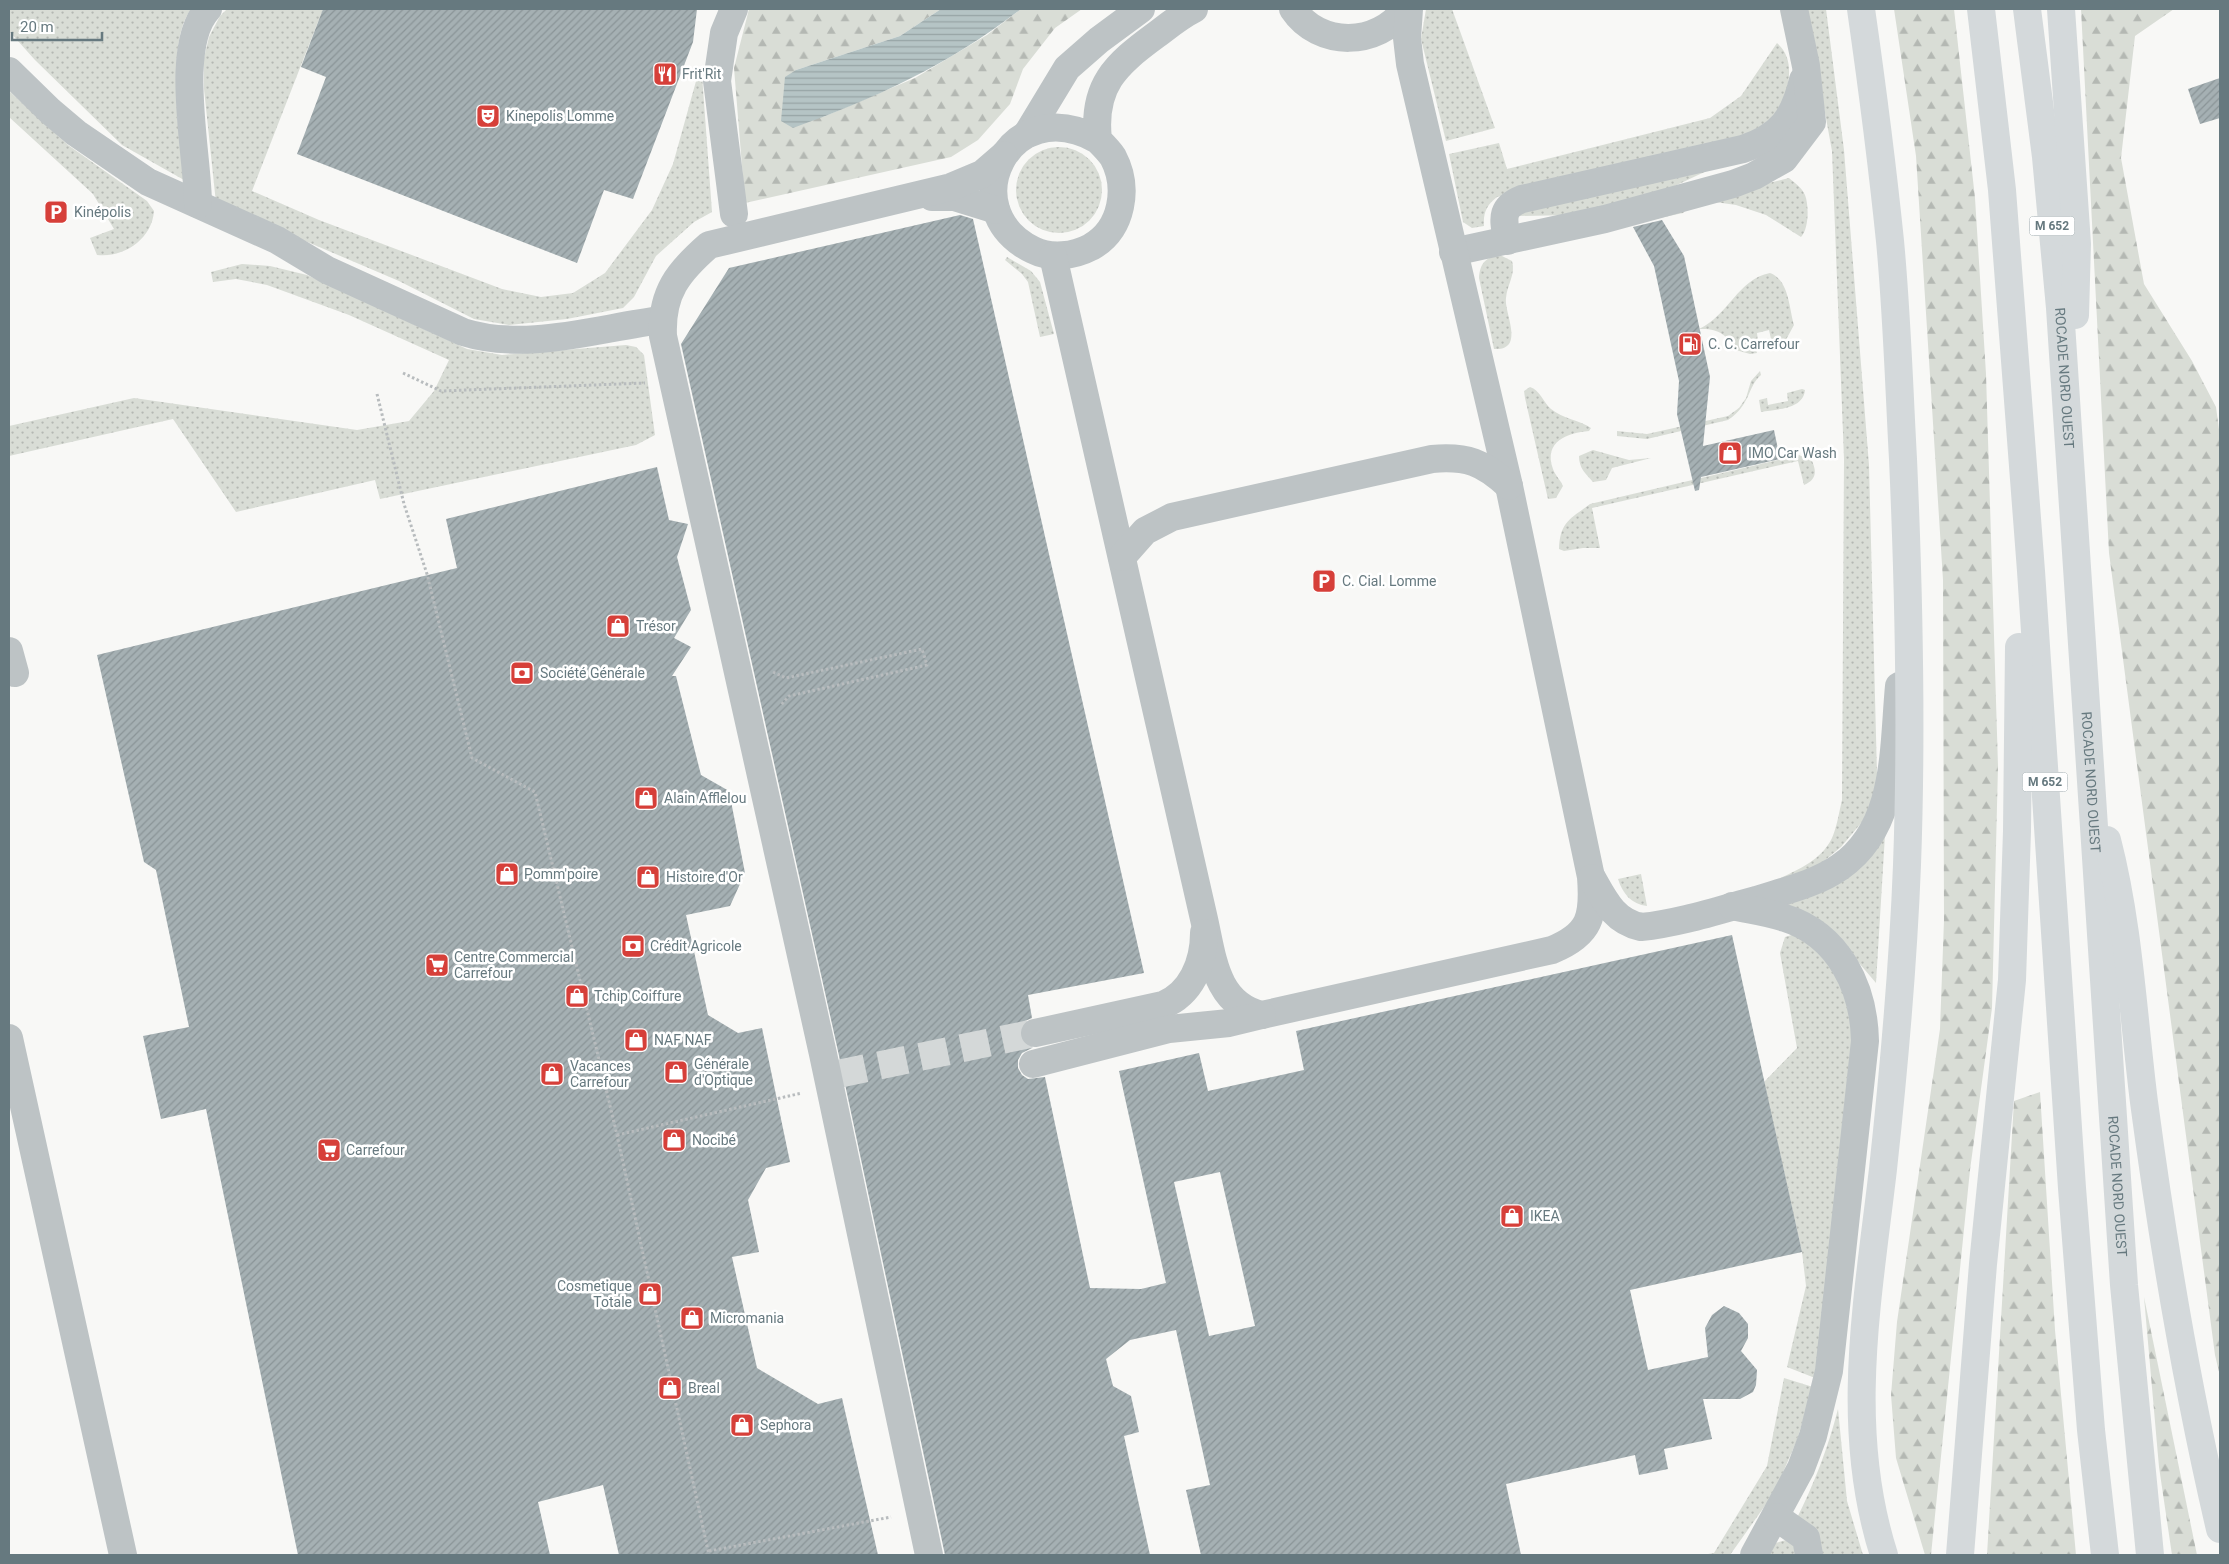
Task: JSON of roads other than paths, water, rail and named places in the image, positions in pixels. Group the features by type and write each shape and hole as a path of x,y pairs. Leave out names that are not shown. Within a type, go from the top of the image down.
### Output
{"highway":[{"path":"1861,9 1891,251 1909,593 1907,862 1901,978 1894,1070 1861,1371 1862,1453 1868,1492 1884,1555"},
{"name":"M 652","path":"1981,9 2002,190 2072,1188 2091,1430 2105,1555"},
{"name":"ROCADE NORD OUEST","path":"2027,9 2046,157 2060,308 2126,1305 2150,1555"},
{"path":"2061,9 2077,244 2069,444"},
{"path":"1961,1553 1984,1264 2012,980 2019,694 2009,278"},
{"path":"2090,779 2116,878 2144,1102 2174,1303 2203,1456 2220,1528"}],"street":[{"path":"198,204 191,128 190,56 200,17 208,9"},
{"path":"734,9 724,33 717,81 734,214"},
{"path":"1098,140 1096,110 1103,92 1120,63 1194,9"},
{"path":"1292,11 1310,27 1326,35 1360,38 1377,32 1392,23 1405,9"},
{"path":"1033,1064 1169,1029 1229,1023 1552,950 1567,944 1578,936 1591,916 1593,898 1591,877 1509,486 1410,64 1407,38 1409,9"},
{"path":"1453,252 1605,219 1733,184 1754,176 1784,159 1812,122 1806,66 1794,9"},
{"path":"1027,134 1067,68 1099,40 1140,10"},
{"path":"1507,240 1504,218 1506,210 1517,201 1744,149 1772,137 1793,113 1806,66"},
{"path":"9,71 50,111 124,167 172,193 277,240 327,270 454,328 483,338 534,340 662,320"},
{"path":"929,1555 744,692 662,336 662,320 672,286 679,274 689,262 709,245 775,228 913,198 971,180 991,168 1014,143 1027,134 1044,128 1063,126 1081,130 1098,140 1112,155 1120,174 1123,194 1118,214 1108,232 1092,246 1074,254 1053,256 1037,252 1022,245 1009,234 996,210 993,192 996,172 1004,155"},
{"path":"913,198 954,197 996,210"},
{"path":"1053,256 1217,974 1223,986 1239,1006 1248,1012 1262,1015"},
{"path":"1122,557 1145,531 1172,517 1432,460 1467,459 1489,470 1509,486"},
{"path":"1591,877 1610,909 1617,916 1641,927 1732,906 1787,890 1826,875 1852,858 1874,829 1890,782 1909,593"},
{"path":"748,640 771,742"},
{"path":"1732,906 1785,918 1813,931 1826,942 1838,955 1853,981 1865,1022 1864,1064 1829,1371 1813,1436 1801,1468 1754,1555"},
{"path":"1035,1033 1163,1005 1175,1000 1188,986 1194,974 1204,940 1204,919"},
{"path":"9,1038 122,1555"},
{"path":"1776,1517 1806,1538 1809,1555"}],"tunnel":[{"path":"838,1074 1035,1033"}],"place":[{"name":"Frit'Rit","path":"665,74"},
{"name":"Kinepolis Lomme","path":"488,116"},
{"name":"Kinépolis","path":"56,212"},
{"name":"C. C. Carrefour","path":"1690,344"},
{"name":"IMO Car Wash","path":"1730,453"},
{"name":"C. Cial. Lomme","path":"1324,581"},
{"name":"Trésor","path":"618,626"},
{"name":"Société Générale","path":"522,673"},
{"name":"Alain Afflelou","path":"646,798"},
{"name":"Pomm'poire","path":"507,874"},
{"name":"Histoire d'Or","path":"648,877"},
{"name":"Crédit Agricole","path":"633,946"},
{"name":"Centre Commercial Carrefour","path":"437,965"},
{"name":"Tchip Coiffure","path":"577,996"},
{"name":"NAF NAF","path":"636,1040"},
{"name":"Générale d'Optique","path":"676,1072"},
{"name":"Vacances Carrefour","path":"552,1074"},
{"name":"Nocibé","path":"674,1140"},
{"name":"Carrefour","path":"329,1150"},
{"name":"IKEA","path":"1512,1216"},
{"name":"Cosmetique Totale","path":"650,1294"},
{"name":"Micromania","path":"692,1318"},
{"name":"Breal","path":"670,1388"},
{"name":"Sephora","path":"742,1425"}]}
